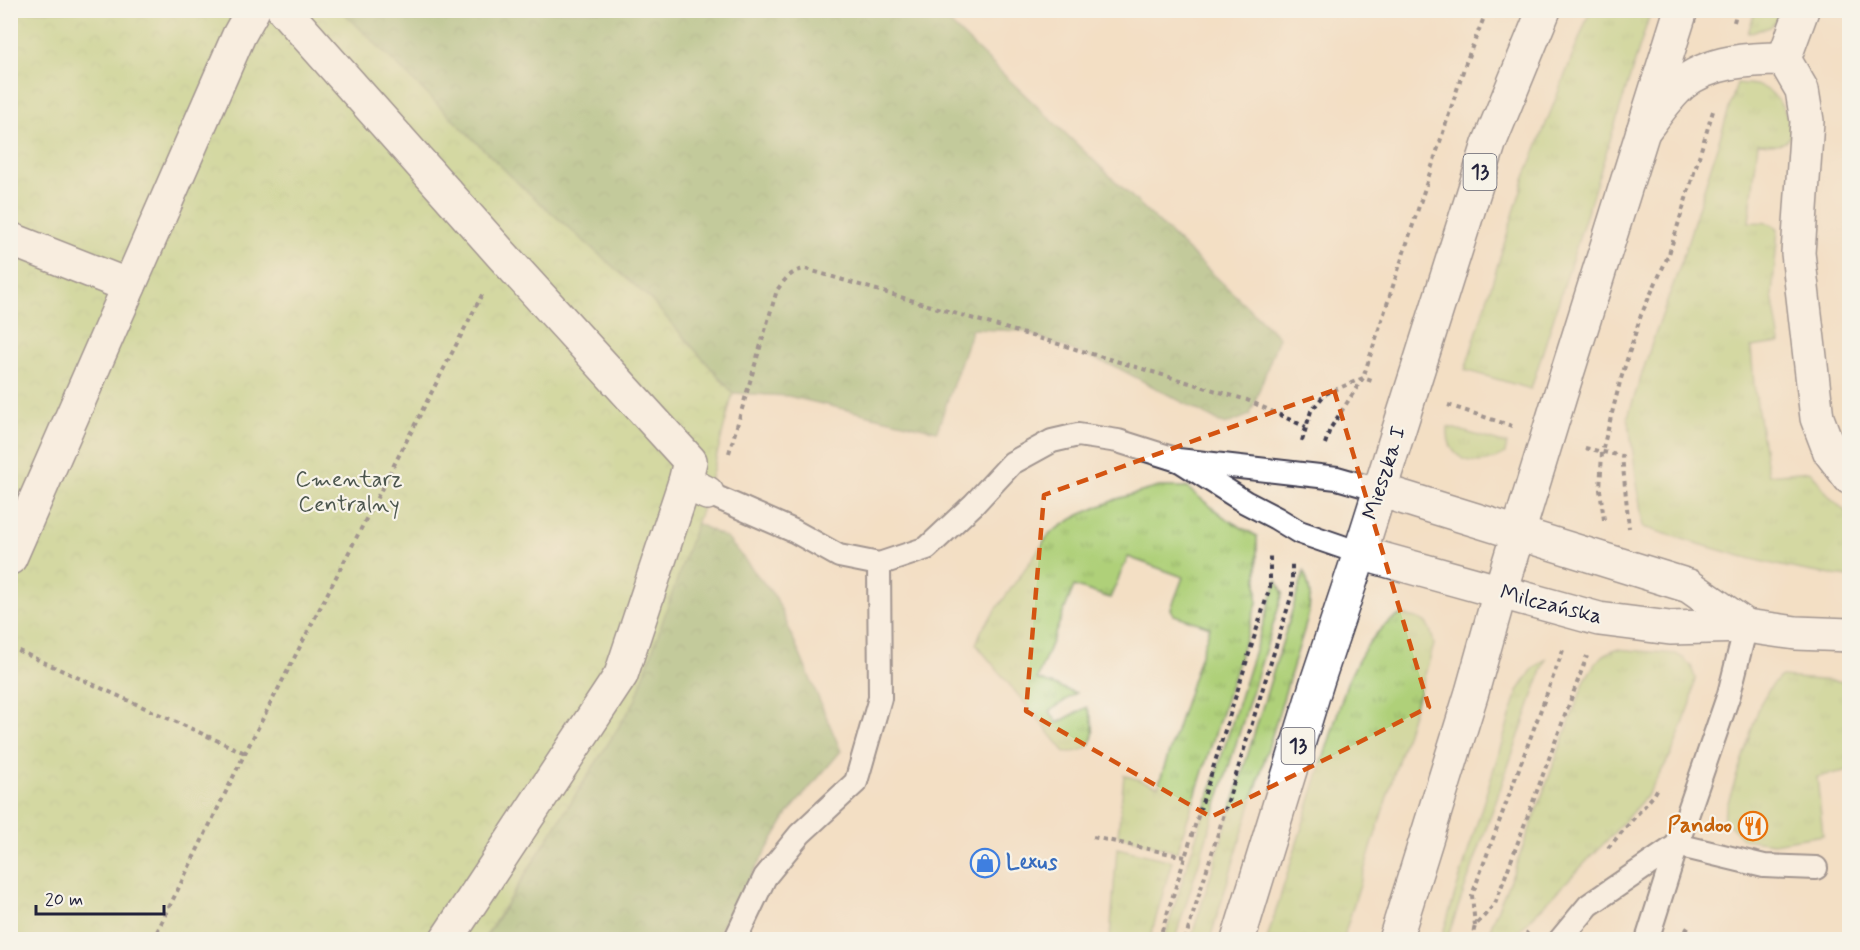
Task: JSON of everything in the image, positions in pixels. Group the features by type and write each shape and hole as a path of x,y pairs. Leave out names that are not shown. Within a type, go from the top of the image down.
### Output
{"street":[{"path":"10,558 239,35 253,10"},
{"path":"284,10 502,255 690,461 703,490 621,675 446,939"},
{"name":"Mieszka I","path":"1238,939 1318,679 1489,144 1544,10"},
{"path":"1395,939 1681,10"},
{"path":"1802,10 1785,58 1802,90 1807,121 1798,253 1817,418 1830,452 1850,478"},
{"path":"1642,133 1681,85 1701,71 1742,61 1785,58"},
{"path":"10,239 129,286"},
{"name":"Milczańska","path":"1379,490 1689,586 1746,626"},
{"name":"Milczańska","path":"1360,553 1599,619 1670,628 1746,626 1796,633 1850,635"}],"lane":[{"path":"703,490 794,531 839,556 879,564 927,548 974,504 1012,463 1052,441 1078,435 1118,441 1178,460 1337,478 1379,490"},
{"path":"1178,460 1245,502 1299,532 1360,553"},
{"path":"735,939 765,877 800,834 856,782 880,698 879,564"},
{"path":"1647,939 1729,694 1746,626"},
{"path":"1560,939 1589,905 1677,845 1764,866 1816,868"}],"path":[{"path":"1324,448 1330,429 1363,378 1466,62 1488,10"},
{"path":"1605,526 1600,490 1602,452 1620,382 1641,315 1668,254 1714,109"},
{"path":"153,939 245,753 502,255"},
{"path":"703,490 777,290 787,276 798,270 806,269 1247,400 1306,427"},
{"path":"1300,446 1311,411 1325,394 1363,378"},
{"path":"1447,405 1515,426"},
{"path":"1602,452 1622,456 1629,528 1627,534"},
{"path":"1159,939 1270,587 1269,546"},
{"path":"1185,939 1292,594 1292,557"},
{"path":"1476,926 1472,895 1566,641"},
{"path":"10,647 245,753"},
{"path":"1471,939 1476,926 1495,904 1588,654"},
{"path":"1606,850 1660,785"},
{"path":"1093,837 1185,857"},
{"path":"1681,927 1693,931 1696,939"},
{"path":"1520,939 1528,932"},
{"path":"156,933 168,939"}],"highlighted area":[{"path":"1334,390 1429,707 1211,817 1026,711 1044,495"}],"green space":[{"name":"Cmentarz Centralny","path":"10,11 342,11 523,188 649,298 733,393 707,493 635,701 484,939 11,939"},
{"path":"342,11 937,11 1279,337 1250,415 1225,425 1118,368 1023,331 972,329 937,431 788,396 733,393 649,298 523,188"},
{"path":"1590,11 1651,11 1531,389 1465,370 1524,180"},
{"path":"1755,11 1786,11 1770,27 1748,33"},
{"path":"1737,83 1757,85 1773,94 1787,115 1791,131 1790,137 1785,142 1758,143 1749,222 1769,223 1778,230 1772,295 1780,343 1751,347 1754,385 1768,475 1809,471 1831,498 1849,515 1849,577 1771,564 1643,527 1628,416 1680,266"},
{"path":"1448,427 1507,444 1505,453 1485,461 1466,460 1452,449"},
{"path":"1159,487 1186,487 1228,520 1257,536 1257,603 1177,852 1118,835 1124,775 1158,786 1210,627 1174,615 1171,609 1183,577 1128,557 1110,598 1074,586 1037,679 1076,693 1050,711 1057,723 1087,707 1093,724 1092,739 1089,745 1076,752 1065,752 976,644 981,631 1050,533 1079,515 1117,499"},
{"path":"696,523 727,538 776,598 841,751 789,812 714,939 484,940 635,701"},
{"path":"1304,572 1310,594 1308,617 1210,939 1191,939"},
{"path":"1277,580 1283,593 1175,939 1164,939"},
{"path":"1400,615 1425,622 1431,630 1434,645 1343,939 1267,939 1347,683 1362,653 1375,635 1382,627"},
{"path":"1616,649 1676,654 1691,666 1695,678 1691,703 1672,753 1648,794 1613,834 1511,939 1487,939 1585,680 1597,661"},
{"path":"1546,659 1447,939 1441,939 1518,691 1532,670"},
{"path":"1780,677 1849,682 1850,770 1817,777 1823,835 1773,843 1743,839 1723,818 1760,704"},
{"path":"1117,848 1172,861 1150,939 1110,939"}],"place":[{"name":"Pandoo","path":"1753,826"},
{"name":"Lexus","path":"985,863"}]}
